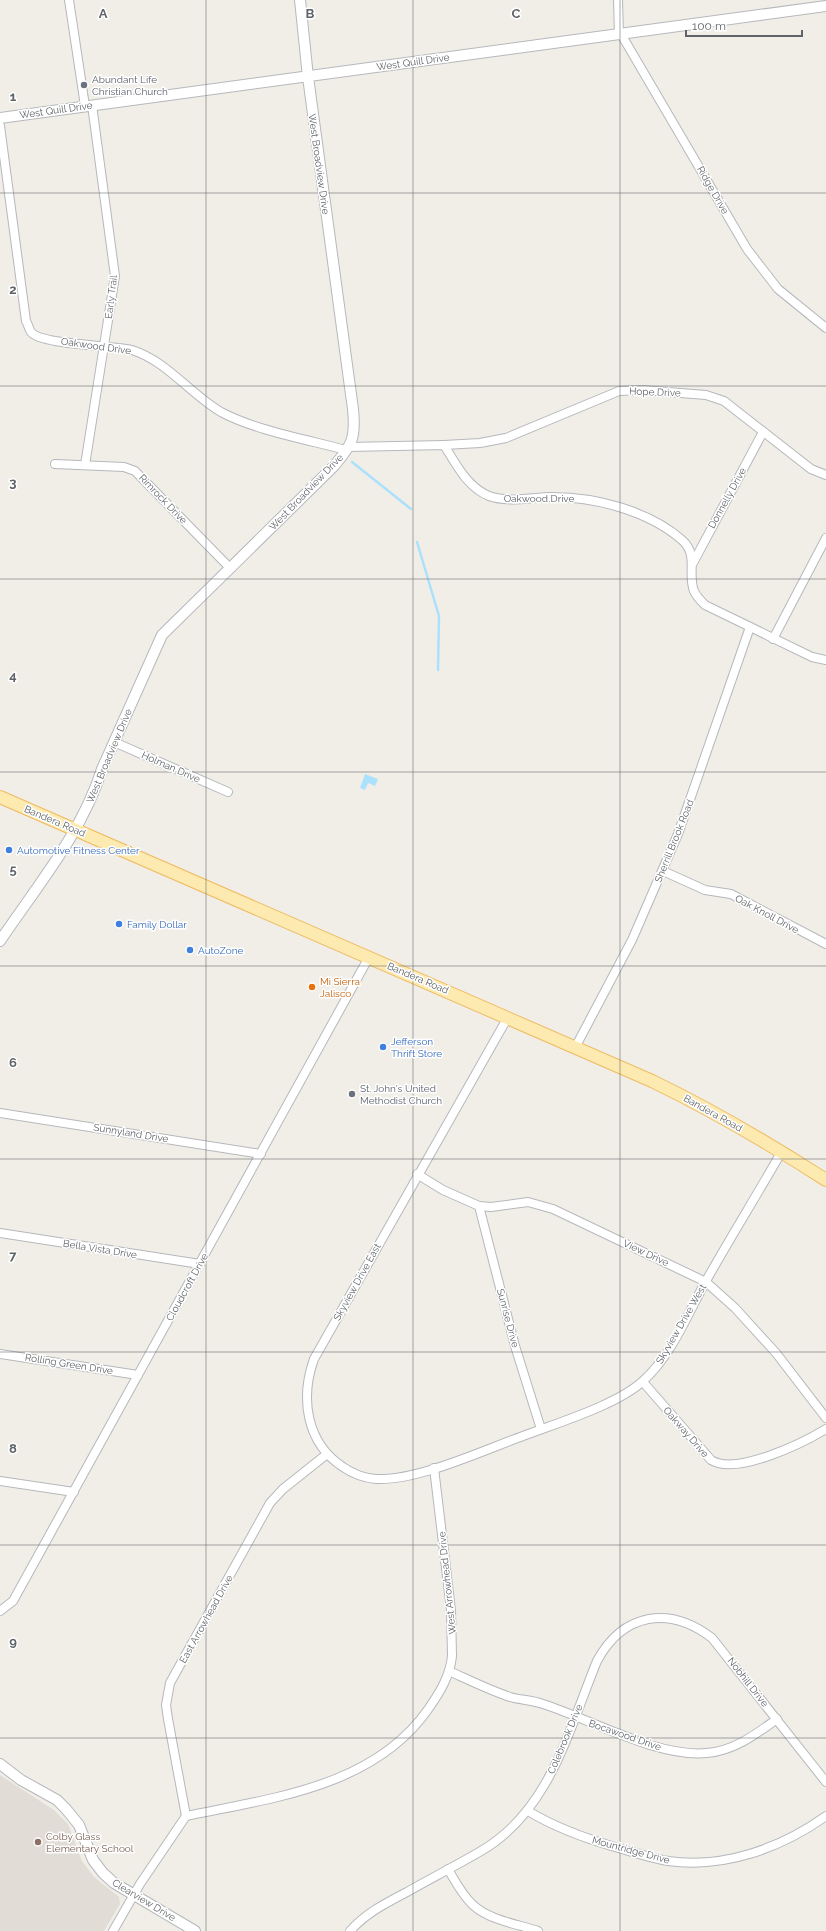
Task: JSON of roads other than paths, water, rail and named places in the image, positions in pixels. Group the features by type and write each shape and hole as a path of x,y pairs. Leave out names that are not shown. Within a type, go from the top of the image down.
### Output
{"main road":[{"name":"Bandera Road","path":"0,797 576,1046 673,1091 782,1152 826,1180"}],"street":[{"name":"Early Trail","path":"69,0 88,106 115,276 85,465"},
{"name":"West Broadview Drive","path":"0,941 76,830 95,792 114,742 162,635 333,467 347,449 354,434 353,409 308,77 300,0"},
{"name":"Ridge Drive","path":"618,0 620,35 747,249 778,289 826,328"},
{"name":"West Quill Drive","path":"0,118 826,6"},
{"name":"Oakwood Drive","path":"0,126 26,321 31,332 44,339 131,350 147,356 211,406 233,418 347,449 444,445 464,477 478,489 490,496 514,499 578,498 621,508 660,526 683,541 690,549 693,564 691,580 694,593 705,605 812,657 826,660"},
{"name":"Hope Drive","path":"444,445 480,443 506,438 610,394 629,390 706,395 729,404 811,469 826,474"},
{"name":"Donnelly Drive","path":"693,564 763,432"},
{"name":"Rimrock Drive","path":"56,464 124,467 135,471 230,568"},
{"path":"773,639 826,538"},
{"name":"Sherrill Brook Road","path":"576,1046 632,940 663,871 688,809 750,627"},
{"name":"Holman Drive","path":"114,742 228,792"},
{"name":"Oak Knoll Drive","path":"663,871 706,890 731,894 826,944"},
{"name":"Cloudcroft Drive","path":"0,1612 13,1600 74,1492 262,1154 369,957"},
{"name":"Skyview Drive East","path":"434,1468 391,1479 370,1478 346,1469 327,1454 317,1440 310,1422 306,1390 310,1369 314,1359 417,1174 508,1017"},
{"name":"Sunnyland Drive","path":"0,1113 262,1154"},
{"name":"Skyview Drive West","path":"434,1468 542,1429 606,1403 626,1394 643,1382 659,1363 680,1330 706,1282 782,1152"},
{"name":"View Drive","path":"417,1174 443,1190 479,1206 491,1207 519,1202 541,1204 706,1282 735,1308 776,1354 826,1418"},
{"name":"Sunrise Drive","path":"479,1206 515,1346 542,1429"},
{"name":"Bella Vista Drive","path":"0,1233 200,1264"},
{"name":"Rolling Green Drive","path":"0,1354 138,1375"},
{"name":"Oakway Drive","path":"643,1382 710,1460 719,1465 745,1462 788,1449 808,1440 826,1429"},
{"name":"East Arrowhead Drive","path":"186,1816 166,1705 170,1683 270,1503 283,1489 327,1454"},
{"name":"West Arrowhead Drive","path":"186,1816 301,1792 351,1772 390,1748 415,1726 441,1691 452,1656 451,1610 434,1468"},
{"path":"0,1480 74,1492"},
{"name":"Nobhill Drive","path":"648,1619 670,1618 685,1621 699,1628 712,1638 826,1782"},
{"name":"Colebrook Drive","path":"350,1931 373,1910 483,1850 504,1835 528,1810 551,1775 596,1661 604,1648 614,1636 624,1628 648,1619"},
{"name":"Bocawood Drive","path":"448,1671 503,1694 543,1704 661,1747 694,1754 717,1752 737,1745 777,1719"},
{"name":"Clearview Drive","path":"0,1764 21,1780 57,1800 66,1809 79,1826 90,1853 103,1873 114,1883 195,1931"},
{"name":"Mountridge Drive","path":"528,1810 559,1828 591,1840 650,1857 680,1862 715,1861 752,1854 787,1840 826,1816"},
{"path":"113,1931 134,1894 186,1816"},
{"path":"448,1869 463,1893 472,1904 481,1911 493,1917 538,1931"}],"water":[{"path":"365,774 378,779 375,786 368,783 365,790 360,788"}],"waterway":[{"path":"352,462 411,509"},
{"path":"417,542 439,616 438,670"}],"place":[{"name":"Abundant Life Christian Church","path":"84,85"},
{"name":"Automotive Fitness Center","path":"9,850"},
{"name":"Family Dollar","path":"119,924"},
{"name":"AutoZone","path":"190,950"},
{"name":"Mi Sierra Jalisco","path":"312,987"},
{"name":"Jefferson Thrift Store","path":"383,1047"},
{"name":"St. John's United Methodist Church","path":"352,1094"},
{"name":"Colby Glass Elementary School","path":"38,1842"}]}
